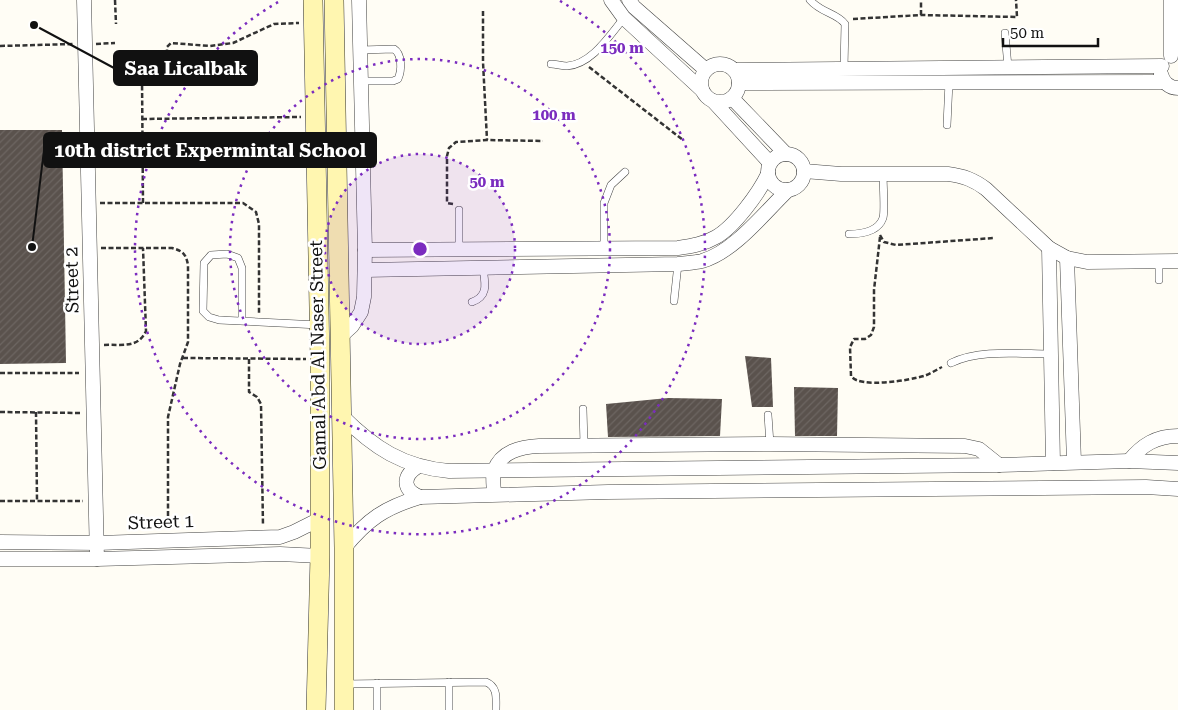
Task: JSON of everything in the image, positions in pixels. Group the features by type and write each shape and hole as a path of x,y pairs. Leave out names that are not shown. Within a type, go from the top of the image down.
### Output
{"main road":[{"name":"Gamal Abd Al Naser Street","path":"313,0 320,359 320,556 316,710"},
{"name":"Gamal Abd Al Naser Street","path":"334,0 344,548 344,710"}],"street":[{"name":"Street 2","path":"84,0 97,559"},
{"path":"341,336 352,326 360,312 364,297 365,250 359,0"},
{"path":"611,0 624,18 713,101 769,169 770,181 775,186 788,190"},
{"path":"629,0 706,70"},
{"path":"1171,0 1170,59 1161,71 1164,82 1169,86 1178,88"},
{"path":"736,76 844,68 1008,67 1170,59"},
{"path":"702,90 701,80 706,70 723,64 736,76 949,82 1164,82"},
{"path":"713,101 723,102 736,94 736,76"},
{"path":"732,98 786,154"},
{"path":"365,250 678,248 699,245 717,236 732,222 758,193 769,169 780,155 793,155 799,159 804,171 797,186 788,190 744,234 725,250 703,261 678,264 365,270"},
{"path":"804,171 841,174 962,175 986,189 1049,248 1067,258 1087,262 1178,261"},
{"path":"1049,248 1053,463"},
{"path":"535,249 535,267"},
{"path":"1067,258 1074,462"},
{"path":"1051,359 1071,362"},
{"path":"342,416 377,446 417,466 449,471 1000,465 1074,462 1178,463"},
{"path":"1129,462 1139,449 1152,440 1167,436 1178,436"},
{"path":"494,494 493,471 504,456 521,447 770,444 965,446 979,449 1000,465"},
{"path":"417,466 410,471 406,479 407,487 412,494 420,497"},
{"path":"608,469 608,492"},
{"path":"344,548 359,530 377,515 397,504 420,497 608,492 1146,487 1178,489"},
{"name":"Street 1","path":"0,542 98,543 280,537 320,519"},
{"name":"Street 1","path":"0,559 97,559 280,554 320,556"}],"lane":[{"path":"810,0 816,8 842,19 845,24 844,68"},
{"path":"551,64 567,66 582,62 595,52 624,18"},
{"path":"1005,34 1008,67"},
{"path":"361,50 394,49 400,55 400,75 398,79 393,81 362,81"},
{"path":"947,125 949,82"},
{"path":"604,248 604,202 611,185 625,172"},
{"path":"849,234 862,234 874,228 883,218 882,174"},
{"path":"459,210 459,249"},
{"path":"242,321 242,268 238,258 228,254 211,254 204,263 203,311 209,317 219,320 319,325"},
{"path":"1158,280 1159,261"},
{"path":"674,301 678,264"},
{"path":"472,302 480,299 484,293 483,268"},
{"path":"951,363 963,357 976,354 1051,359"},
{"path":"583,409 584,445"},
{"path":"768,415 770,444"},
{"path":"449,710 450,682"},
{"path":"344,684 481,682 490,684 495,690 496,710"},
{"path":"377,683 377,710"}],"path":[{"path":"115,0 116,24"},
{"path":"921,0 921,14"},
{"path":"842,19 921,14 1017,17 1016,0"},
{"path":"483,11 483,62 487,140"},
{"path":"143,203 142,78 144,72 162,69 167,65 167,47 171,43 210,46 233,43 274,24 313,22"},
{"path":"0,46 115,43"},
{"path":"582,62 683,140"},
{"path":"142,119 315,117"},
{"path":"459,210 458,204 449,205 447,203 447,156 449,148 456,142 487,140 543,141"},
{"path":"89,203 243,203 256,212 259,224 259,322"},
{"path":"874,228 884,242 896,245 994,238"},
{"path":"880,236 874,290 874,327 872,335 865,339 854,340 851,343 851,376 859,382 883,383 924,376 951,363"},
{"path":"90,248 172,248 181,250 187,256 188,342 168,417 168,540"},
{"path":"93,345 133,344 139,342 144,337 146,331 143,248"},
{"path":"183,358 320,359"},
{"path":"249,359 249,392 257,397 261,404 263,537"},
{"path":"0,373 93,373"},
{"path":"0,412 94,413"},
{"path":"36,412 37,501"},
{"path":"0,501 96,501"}],"building":[{"path":"0,130 62,130 66,363 0,364"},
{"path":"745,356 771,358 773,407 752,407"},
{"path":"794,387 838,388 837,436 795,436"},
{"path":"668,398 722,399 720,436 608,437 606,404"}],"place":[{"name":"Saa Licalbak","path":"34,25"},
{"name":"10th district Expermintal School","path":"32,247"}]}
